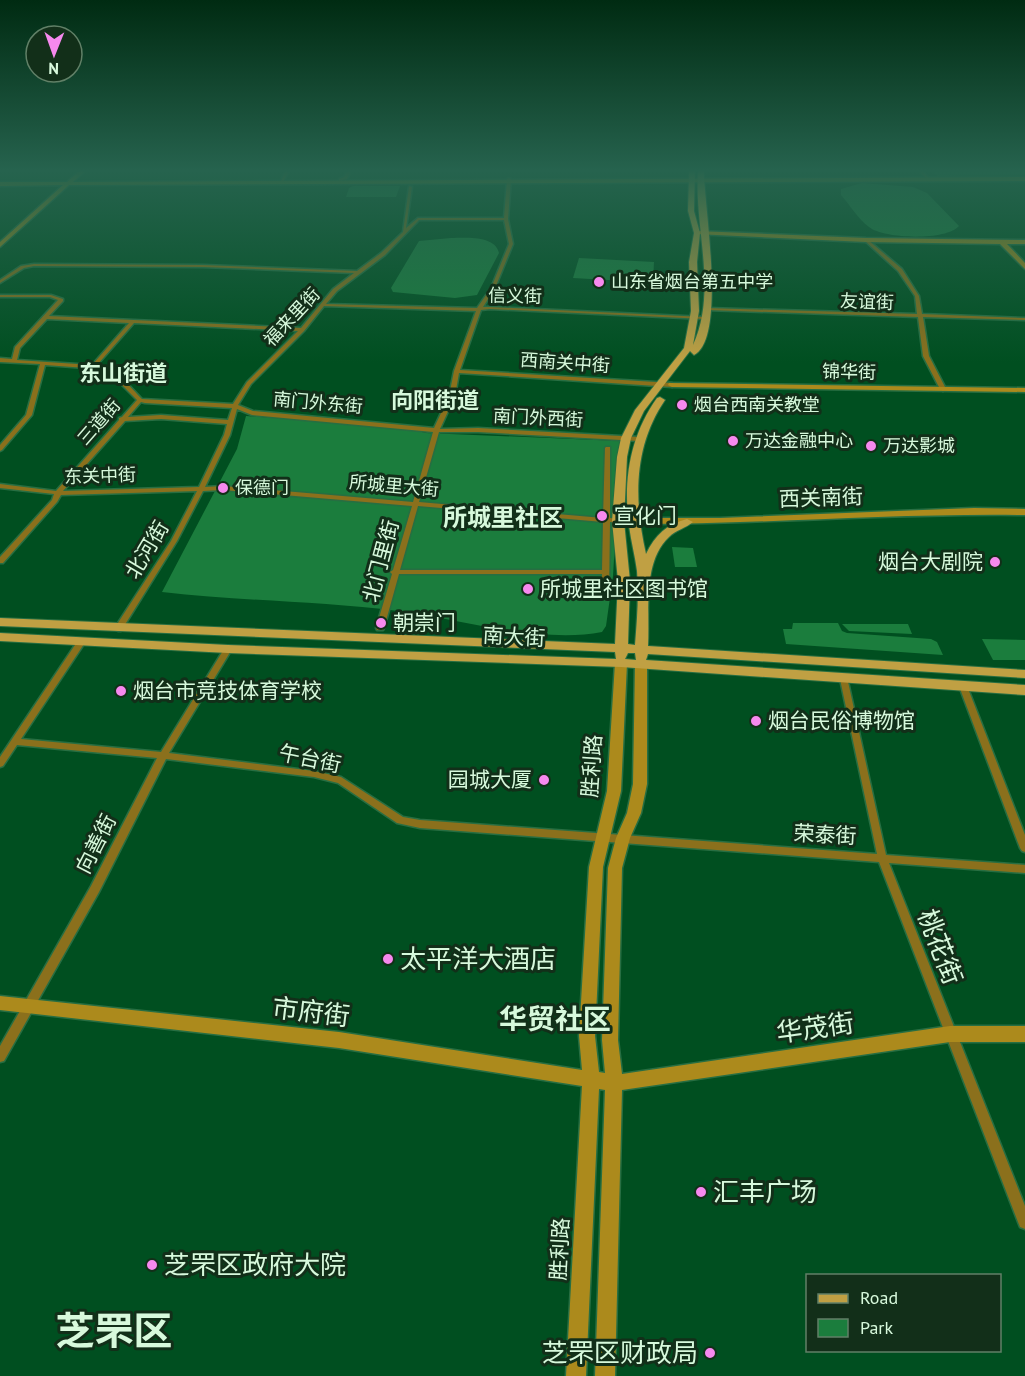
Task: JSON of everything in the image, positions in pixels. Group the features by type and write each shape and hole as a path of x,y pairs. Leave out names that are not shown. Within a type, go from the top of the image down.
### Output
{"main road":[{"name":"胜利路","path":"576,1376 591,1080 587,1036 596,867 614,791 621,655 624,581 618,521 622,458 626,438 640,410 667,384 696,349 706,314 701,235"},
{"name":"胜利路","path":"605,1376 614,1083 610,1040 615,880 623,838 634,813 640,784 643,576 634,521 635,458 639,439 651,412 688,348 693,318 693,262 701,235"},
{"path":"734,235 1025,242"},
{"path":"1002,242 1025,267"},
{"path":"1012,242 1025,255"},
{"name":"锦华街","path":"667,384 1025,390"},
{"name":"西关南街","path":"618,521 687,522 960,510 1025,512"},
{"path":"643,576 659,538 670,528 687,522"},
{"name":"南大街","path":"0,622 118,629 381,636 621,655 844,679 1025,690"},
{"name":"南大街","path":"0,637 228,649 621,655"},
{"name":"南大街","path":"642,657 1025,674"},
{"name":"市府街","path":"0,1003 339,1040 614,1083"},
{"name":"华茂街","path":"614,1083 950,1034 1025,1034"}],"street":[{"name":"福来里街","path":"229,422 235,406 259,371 302,330 335,290 383,254 400,235"},
{"path":"414,503 437,428 452,396 457,371 479,309 493,288 508,253 511,244 509,235"},
{"path":"866,240 900,270 918,296 926,356 943,389"},
{"path":"0,282 23,267 34,265 203,266 356,272"},
{"path":"0,296 60,298 60,304 17,348 14,360"},
{"name":"信义街","path":"324,305 562,310 693,318 706,314"},
{"name":"友谊街","path":"706,314 1025,319"},
{"path":"46,317 302,330"},
{"path":"94,365 133,321"},
{"path":"0,360 94,365 110,372 140,400"},
{"path":"0,449 29,415 43,362"},
{"name":"西南关中街","path":"457,371 667,384"},
{"name":"南门外东街","path":"140,400 235,406 252,413 437,428"},
{"name":"三道街","path":"58,493 140,400"},
{"path":"121,419 161,417 229,422"},
{"name":"北河街","path":"118,629 174,541 227,435 229,422"},
{"name":"南门外西街","path":"437,428 445,431 639,439"},
{"path":"605,597 608,448"},
{"name":"东关中街","path":"0,486 58,493 202,488"},
{"name":"所城里大街","path":"202,488 414,503 618,521"},
{"path":"0,561 55,501 58,493"},
{"name":"北门里街","path":"380,627 414,503"},
{"path":"394,572 604,572"},
{"path":"0,764 82,641"},
{"name":"向善街","path":"0,1058 95,889 163,755 228,649"},
{"name":"桃花街","path":"844,679 882,857 950,1034 969,1074 1025,1222"},
{"path":"963,686 1025,848"},
{"name":"午台街","path":"16,742 163,755 314,774 341,780 400,820 420,824 623,838"},
{"name":"荣泰街","path":"623,838 1025,869"}],"green space":[{"path":"896,235 934,235 915,237"},
{"path":"451,238 486,240 496,247 499,253 477,295 455,298 393,292 391,288 419,241"},
{"path":"579,258 654,262 653,280 644,282 573,278"},
{"path":"246,416 401,427 426,433 621,441 613,576 606,626 602,632 553,635 500,629 398,611 162,592 237,449"},
{"path":"672,547 693,548 697,567 675,567"},
{"path":"793,623 838,623 842,631 847,633 931,639 937,642 943,655 786,644 783,629 792,629"},
{"path":"842,624 908,624 912,634 849,631"},
{"path":"982,639 1025,640 1025,660 993,660"}],"place":[{"name":"山东省烟台第五中学","path":"599,282"},
{"name":"烟台西南关教堂","path":"682,405"},
{"name":"万达金融中心","path":"733,441"},
{"name":"万达影城","path":"871,446"},
{"name":"保德门","path":"223,488"},
{"name":"宣化门","path":"602,516"},
{"name":"烟台大剧院","path":"995,562"},
{"name":"所城里社区图书馆","path":"528,589"},
{"name":"朝崇门","path":"381,623"},
{"name":"烟台市竞技体育学校","path":"121,691"},
{"name":"烟台民俗博物馆","path":"756,721"},
{"name":"园城大厦","path":"544,780"},
{"name":"太平洋大酒店","path":"388,959"},
{"name":"汇丰广场","path":"701,1192"},
{"name":"芝罘区政府大院","path":"152,1265"},
{"name":"芝罘区财政局","path":"710,1353"}],"district":[{"name":"东山街道","path":"123,373"},
{"name":"向阳街道","path":"435,400"},
{"name":"所城里社区","path":"503,518"},
{"name":"华贸社区","path":"555,1019"},
{"name":"芝罘区","path":"114,1331"}]}
